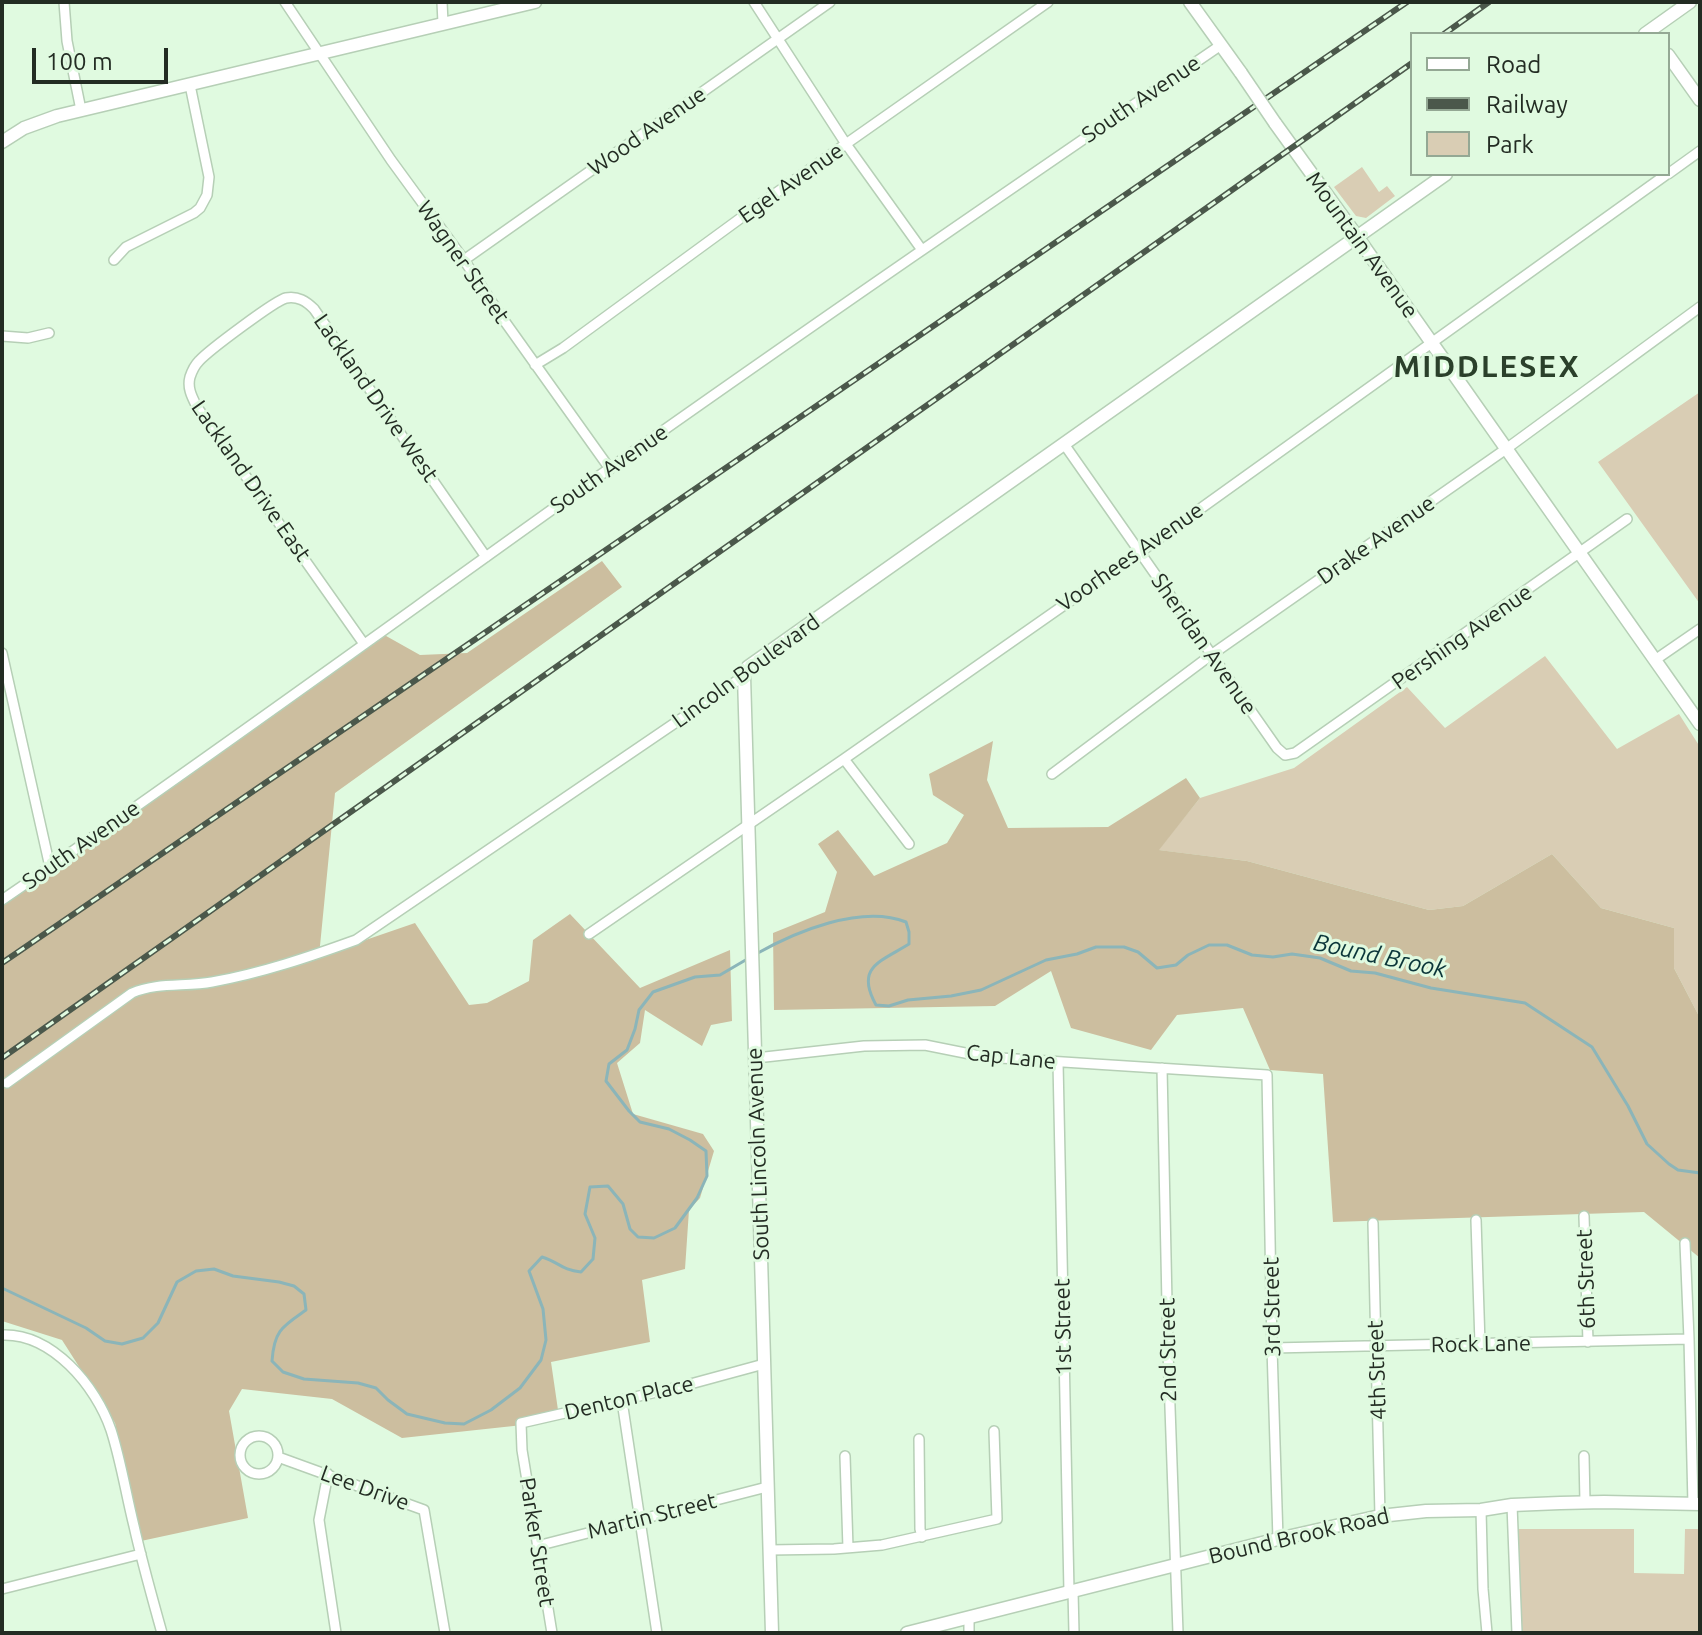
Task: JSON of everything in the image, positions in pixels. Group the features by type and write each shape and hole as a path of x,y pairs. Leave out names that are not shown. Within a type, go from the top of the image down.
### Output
{"main road":[{"path":"2,142 24,128 57,116 535,2"},
{"name":"Mountain Avenue","path":"1190,2 1700,724"},
{"path":"1650,32 1690,2"},
{"path":"1670,58 1700,100"},
{"name":"Lincoln Boulevard","path":"744,676 748,667 1443,176"},
{"name":"South Lincoln Avenue","path":"744,676 772,1633"},
{"name":"Bound Brook Road","path":"907,1633 1380,1516 1585,1502 1696,1504"}],"street":[{"path":"64,2 67,41 81,110"},
{"name":"Wagner Street","path":"285,2 391,160 610,469"},
{"path":"442,2 443,23"},
{"path":"754,2 846,144 922,250"},
{"name":"Wood Avenue","path":"464,260 830,2"},
{"name":"Egel Avenue","path":"535,365 1048,2"},
{"name":"South Avenue","path":"2,900 922,250 1221,45"},
{"path":"114,260 126,247 194,213 207,195 209,177 190,85"},
{"name":"Voorhees Avenue","path":"1670,173 1700,151"},
{"name":"Voorhees Avenue","path":"589,934 1140,552 1665,176"},
{"name":"Lackland Drive West","path":"243,326 283,298 306,300 486,557"},
{"name":"Drake Avenue","path":"1052,774 1211,655 1506,449 1700,307"},
{"name":"Lackland Drive East","path":"243,326 193,368 189,380 190,392 197,407 364,644"},
{"path":"2,336 28,338 49,333"},
{"name":"Sheridan Avenue","path":"1064,444 1277,748 1285,755 1295,753"},
{"name":"Pershing Avenue","path":"1295,753 1627,519"},
{"path":"1655,660 1700,629"},
{"path":"2,653 50,867"},
{"name":"Lincoln Boulevard","path":"7,1083 143,988 208,983 255,974 356,940 744,676"},
{"path":"844,759 909,844"},
{"name":"Cap Lane","path":"756,1058 864,1046 925,1045 985,1057 1267,1075"},
{"name":"1st Street","path":"1058,1062 1074,1633"},
{"name":"2nd Street","path":"1162,1068 1178,1633"},
{"name":"3rd Street","path":"1267,1075 1278,1539"},
{"name":"6th Street","path":"1584,1216 1588,1342"},
{"path":"1476,1220 1480,1344"},
{"name":"4th Street","path":"1373,1223 1380,1516"},
{"path":"1685,1243 1696,1504"},
{"path":"2,1335 18,1335 57,1354 95,1397 110,1429 162,1633"},
{"name":"Rock Lane","path":"1272,1348 1689,1339"},
{"name":"Denton Place","path":"522,1450 521,1423 622,1401 764,1364"},
{"path":"622,1401 657,1633"},
{"path":"769,1550 882,1545 997,1519 994,1431"},
{"path":"261,1436 272,1440 278,1457 274,1467 258,1474 247,1469 240,1453 249,1438 261,1436"},
{"path":"919,1439 922,1537"},
{"name":"Parker Street","path":"522,1450 552,1633"},
{"path":"845,1456 848,1548"},
{"path":"1584,1456 1585,1502"},
{"name":"Lee Drive","path":"278,1457 424,1510 445,1633"},
{"path":"328,1474 319,1520 336,1633"},
{"name":"Martin Street","path":"537,1546 767,1487"},
{"path":"1512,1505 1517,1633"},
{"path":"1481,1510 1487,1633"},
{"path":"2,1589 141,1554"},
{"path":"969,1617 969,1633"}],"green space":[{"path":"1362,167 1379,192 1387,186 1395,196 1366,218 1356,216 1334,187"},
{"path":"1700,392 1700,604 1598,462"},
{"path":"1545,656 1617,749 1679,714 1700,747 1700,1018 1674,968 1674,928 1601,908 1552,854 1463,906 1429,910 1247,861 1158,850 1200,798 1294,768 1407,687 1445,728"},
{"path":"1517,1529 1634,1529 1634,1573 1684,1574 1685,1529 1700,1529 1700,1633 1521,1633"}],"shaded area":[{"path":"602,561 622,587 335,793 319,956 415,923 469,1005 487,1003 529,981 533,940 570,914 640,988 730,950 732,1021 711,1025 702,1046 645,1010 640,1043 617,1063 633,1114 703,1134 714,1151 700,1198 689,1210 685,1269 642,1280 650,1342 551,1362 558,1410 532,1424 402,1438 332,1399 242,1389 229,1411 248,1518 141,1541 115,1423 62,1340 2,1321 2,897 379,632 420,655 467,653"},
{"path":"993,741 987,780 1008,828 1108,827 1186,778 1200,798 1159,850 1247,861 1429,910 1463,906 1552,854 1601,908 1674,928 1674,968 1700,1018 1700,1258 1644,1212 1333,1222 1323,1074 1270,1070 1243,1008 1177,1015 1151,1050 1071,1028 1051,971 995,1006 774,1010 773,933 825,912 837,872 818,844 838,830 874,876 947,843 964,815 933,795 929,774"}],"waterway":[{"name":"Bound Brook","path":"756,954 829,923 849,918 888,917 906,922 909,944 880,961 870,974 868,982 876,1005 889,1006 908,1000 981,990 1046,960 1096,947 1124,947 1138,952 1157,968 1176,965 1209,945 1227,945 1252,955 1273,957 1292,954 1320,958 1351,971 1525,1003 1592,1047 1647,1144 1678,1170 1700,1173"},
{"name":"Bound Brook","path":"2,1288 86,1328 105,1341 122,1344 143,1338 158,1323 177,1282 196,1271 214,1269 233,1276 294,1286 304,1294 306,1310 281,1330 275,1342 272,1361 283,1372 304,1379 358,1383 376,1388 407,1414 464,1424 491,1410 520,1388 541,1360 546,1340 543,1309 529,1271 542,1257 569,1270 581,1272 593,1259 595,1238 585,1214 590,1187 608,1186 623,1204 630,1229 638,1237 654,1238 675,1228 697,1198 707,1176 706,1151 669,1129 640,1122 606,1081 609,1064 627,1050 639,1010 653,992 695,977 720,975 749,958"}],"railway":[{"path":"2,963 1407,2"},
{"path":"1447,32 1489,2"},
{"path":"2,1058 1410,64"}],"district":[{"name":"MIDDLESEX","path":"1487,367"}]}
